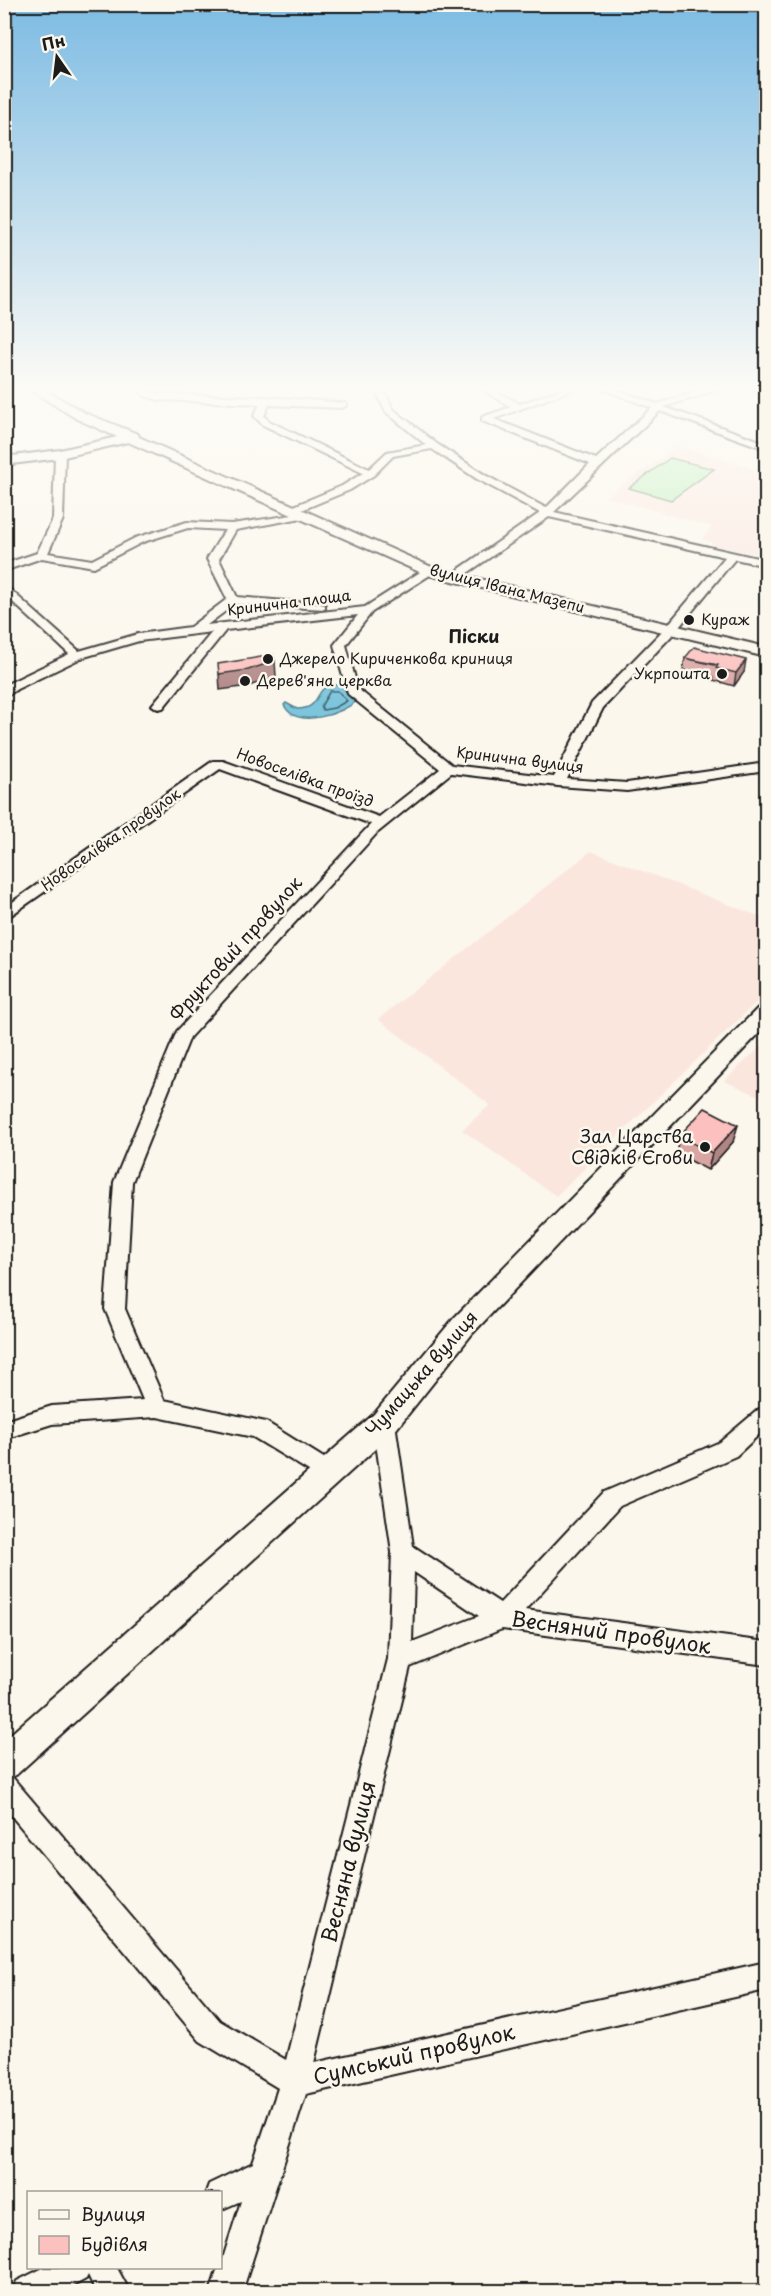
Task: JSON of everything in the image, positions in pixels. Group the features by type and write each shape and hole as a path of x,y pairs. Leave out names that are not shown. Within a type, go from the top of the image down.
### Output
{"street":[{"path":"40,555 58,519 59,493"},
{"name":"вулиця Івана Мазепи","path":"257,493 429,571 766,652"},
{"path":"4,568 40,555 94,564 139,540 187,525 232,527 298,512 336,493"},
{"path":"511,493 547,513 766,563"},
{"path":"456,576 547,513 567,493"},
{"path":"192,630 233,600 213,559 232,527"},
{"path":"558,782 597,706 671,629 733,554"},
{"name":"Кринична вулиця","path":"429,571 364,610 340,645 352,691 448,769 558,782 627,787 766,767"},
{"path":"4,587 77,655"},
{"name":"Кринична площа","path":"233,600 364,610"},
{"name":"Кринична площа","path":"7,688 77,655 138,638 364,610"},
{"name":"Кринична площа","path":"158,705 221,628"},
{"name":"Новоселівка проїзд","path":"218,764 381,823"},
{"name":"Новоселівка провулок","path":"4,915 218,764"},
{"name":"Фруктовий провулок","path":"157,1408 115,1309 123,1182 183,1035 372,830 448,769"},
{"name":"Чумацька вулиця","path":"4,1763 384,1423 463,1326 766,1012"},
{"path":"4,1430 52,1415 157,1408 258,1429 327,1472"},
{"path":"400,1659 502,1618 612,1499 728,1449 766,1415"},
{"name":"Весняна вулиця","path":"226,2292 295,2082 400,1659 403,1552 384,1423"},
{"name":"Весняний провулок","path":"403,1552 502,1618 766,1654"},
{"name":"Сумський провулок","path":"4,1787 210,2031 295,2082 766,1976"},
{"path":"222,2194 266,2172"},
{"path":"28,2292 73,2269"},
{"path":"101,2269 114,2292"}],"shaded area":[{"path":"611,493 766,493 766,553 764,556 712,545 711,542 702,539 712,527 606,497"},
{"path":"591,851 766,919 766,993 556,1196 462,1130 490,1105 378,1019"},
{"path":"766,1042 766,1099 724,1081"}],"green space":[{"path":"647,493 681,493 671,500"}],"water":[{"path":"330,685 340,685 358,700 331,714 308,718 290,713 284,705 286,703 297,709 310,706 321,691"}],"building":[{"path":"694,647 746,660 736,673 716,668 718,665 685,658"},
{"path":"273,655 275,661 248,670 219,674 218,664"},
{"path":"705,1108 738,1125 712,1153 679,1136"}],"place":[{"name":"Кураж","path":"689,620"},
{"name":"Джерело Кириченкова криниця","path":"268,659"},
{"name":"Укрпошта","path":"722,674"},
{"name":"Дерев'яна церква","path":"245,681"},
{"name":"Зал Царства Свідків Єгови","path":"705,1147"}],"district":[{"name":"Піски","path":"474,637"}]}
